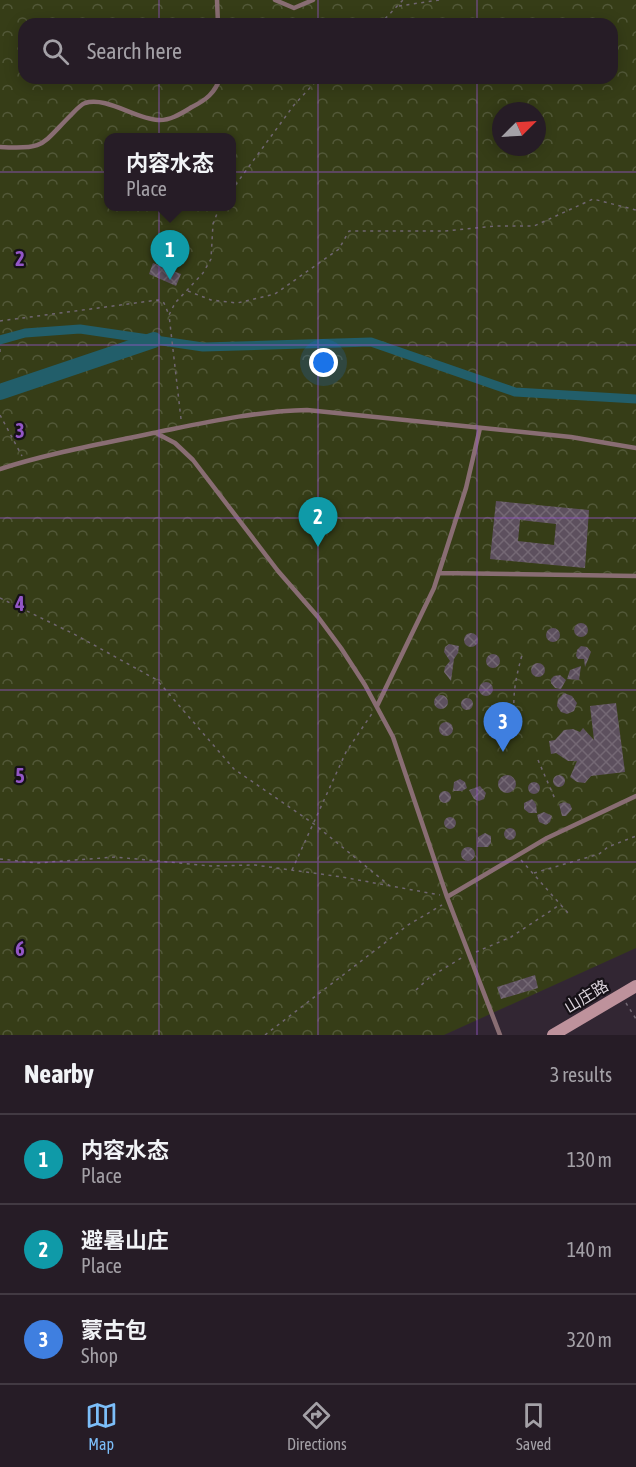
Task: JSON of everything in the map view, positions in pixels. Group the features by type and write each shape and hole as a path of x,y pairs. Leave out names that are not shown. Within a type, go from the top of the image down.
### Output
{"main road":[{"name":"山庄路","path":"553,1035 636,986"}],"lane":[{"path":"217,0 218,18"},
{"path":"274,0 294,8 313,0"},
{"path":"0,147 27,149 39,145 49,139 62,124 86,104 100,103 158,120 175,116 209,96 217,84"},
{"path":"0,470 25,462 156,433 282,411 307,410 571,437 636,448"},
{"path":"377,706 440,573 466,488 480,428"},
{"path":"156,433 175,443 193,460 278,571 336,640 377,706 393,737 468,955 500,1035"},
{"path":"440,573 636,576"},
{"path":"448,899 547,838 636,796"}],"path":[{"path":"386,18 403,0"},
{"path":"399,6 439,0"},
{"path":"236,183 294,105 313,84"},
{"path":"188,291 211,300 237,303 275,294 339,249 349,231 445,231 495,226 534,226 593,199 636,210"},
{"path":"182,428 168,324 169,315 175,303 203,273 211,259 213,224 218,211"},
{"path":"0,321 159,300 164,303 169,315"},
{"path":"0,349 0,354"},
{"path":"0,415 25,462"},
{"path":"0,598 74,634 157,680 234,769 314,824 390,886"},
{"path":"517,733 512,701 514,683 522,655"},
{"path":"292,870 346,752 377,706"},
{"path":"538,760 555,798"},
{"path":"534,873 599,854 608,847 636,836"},
{"path":"516,855 568,913"},
{"path":"0,859 37,863 115,857 211,866 255,865 390,886 448,899"},
{"path":"265,1035 408,925 448,899"},
{"path":"416,990 430,977 450,964 511,937 561,904"},
{"path":"621,994 636,1019"}],"green space":[{"path":"0,0 636,0 636,948 444,1035 0,1035"}],"building":[{"path":"153,263 181,274 176,286 149,274"},
{"path":"496,501 589,510 585,568 490,559","holes":["520,520 556,524 554,545 518,541"]},
{"path":"581,623 586,625 588,630 586,635 581,637 576,635 574,630 576,625"},
{"path":"553,628 558,630 560,635 558,640 553,642 548,640 546,635 548,630"},
{"path":"468,633 474,633 478,640 474,647 468,647 464,643 464,637"},
{"path":"449,644 459,646 454,659 451,681 444,672 450,661 444,652 445,647"},
{"path":"581,646 587,647 591,652 585,667 584,659 578,659 576,656"},
{"path":"490,654 496,654 500,661 496,668 490,668 486,664 486,658"},
{"path":"538,663 543,665 545,670 543,675 538,677 533,675 531,670 533,665"},
{"path":"581,666 579,680 567,679 570,670"},
{"path":"560,675 566,680 561,689 555,688 551,683 554,676"},
{"path":"483,682 489,682 493,689 489,696 483,696 479,692 479,686"},
{"path":"564,693 572,696 577,703 574,711 567,714 561,712 557,706 558,699"},
{"path":"441,695 446,697 448,702 446,707 441,709 436,707 434,702 436,697"},
{"path":"469,698 473,704 469,710 465,710 461,702"},
{"path":"616,703 625,772 591,776 585,783 577,782 570,777 577,761 568,761 556,753 551,754 549,741 555,740 564,730 573,729 580,732 583,728 594,740 590,706"},
{"path":"501,707 508,710 511,717 508,724 501,727 494,724 491,717 494,710"},
{"path":"443,722 449,722 453,729 449,736 443,736 439,732 439,726"},
{"path":"507,775 513,778 516,784 513,790 507,793 501,790 498,784 501,778"},
{"path":"561,775 565,781 561,787 557,787 553,779"},
{"path":"460,779 465,782 467,788 462,791 453,791 454,782"},
{"path":"536,782 539,783 539,793 532,794 529,793 528,786 529,783"},
{"path":"480,786 486,793 484,799 479,801 474,799 469,790"},
{"path":"447,791 450,792 450,802 443,803 440,802 439,795 440,792"},
{"path":"532,799 536,804 537,813 529,813 524,809 524,803"},
{"path":"564,802 570,804 572,809 566,816 562,816 559,804"},
{"path":"544,812 552,816 546,825 539,822 537,815"},
{"path":"452,817 456,823 452,829 448,829 444,821"},
{"path":"512,828 516,834 512,840 508,840 504,832"},
{"path":"485,833 491,836 491,843 488,847 477,847 478,837"},
{"path":"465,847 471,847 475,854 471,861 465,861 461,857 461,851"},
{"path":"535,975 538,988 501,999 497,987"}],"waterway":[{"path":"0,340 25,333 80,329 203,347 371,342 515,392 636,399"},
{"path":"0,392 154,340"}],"place":[{"name":"内容水态","path":"170,280"},
{"name":"避暑山庄","path":"318,547"},
{"name":"蒙古包","path":"503,752"}]}
